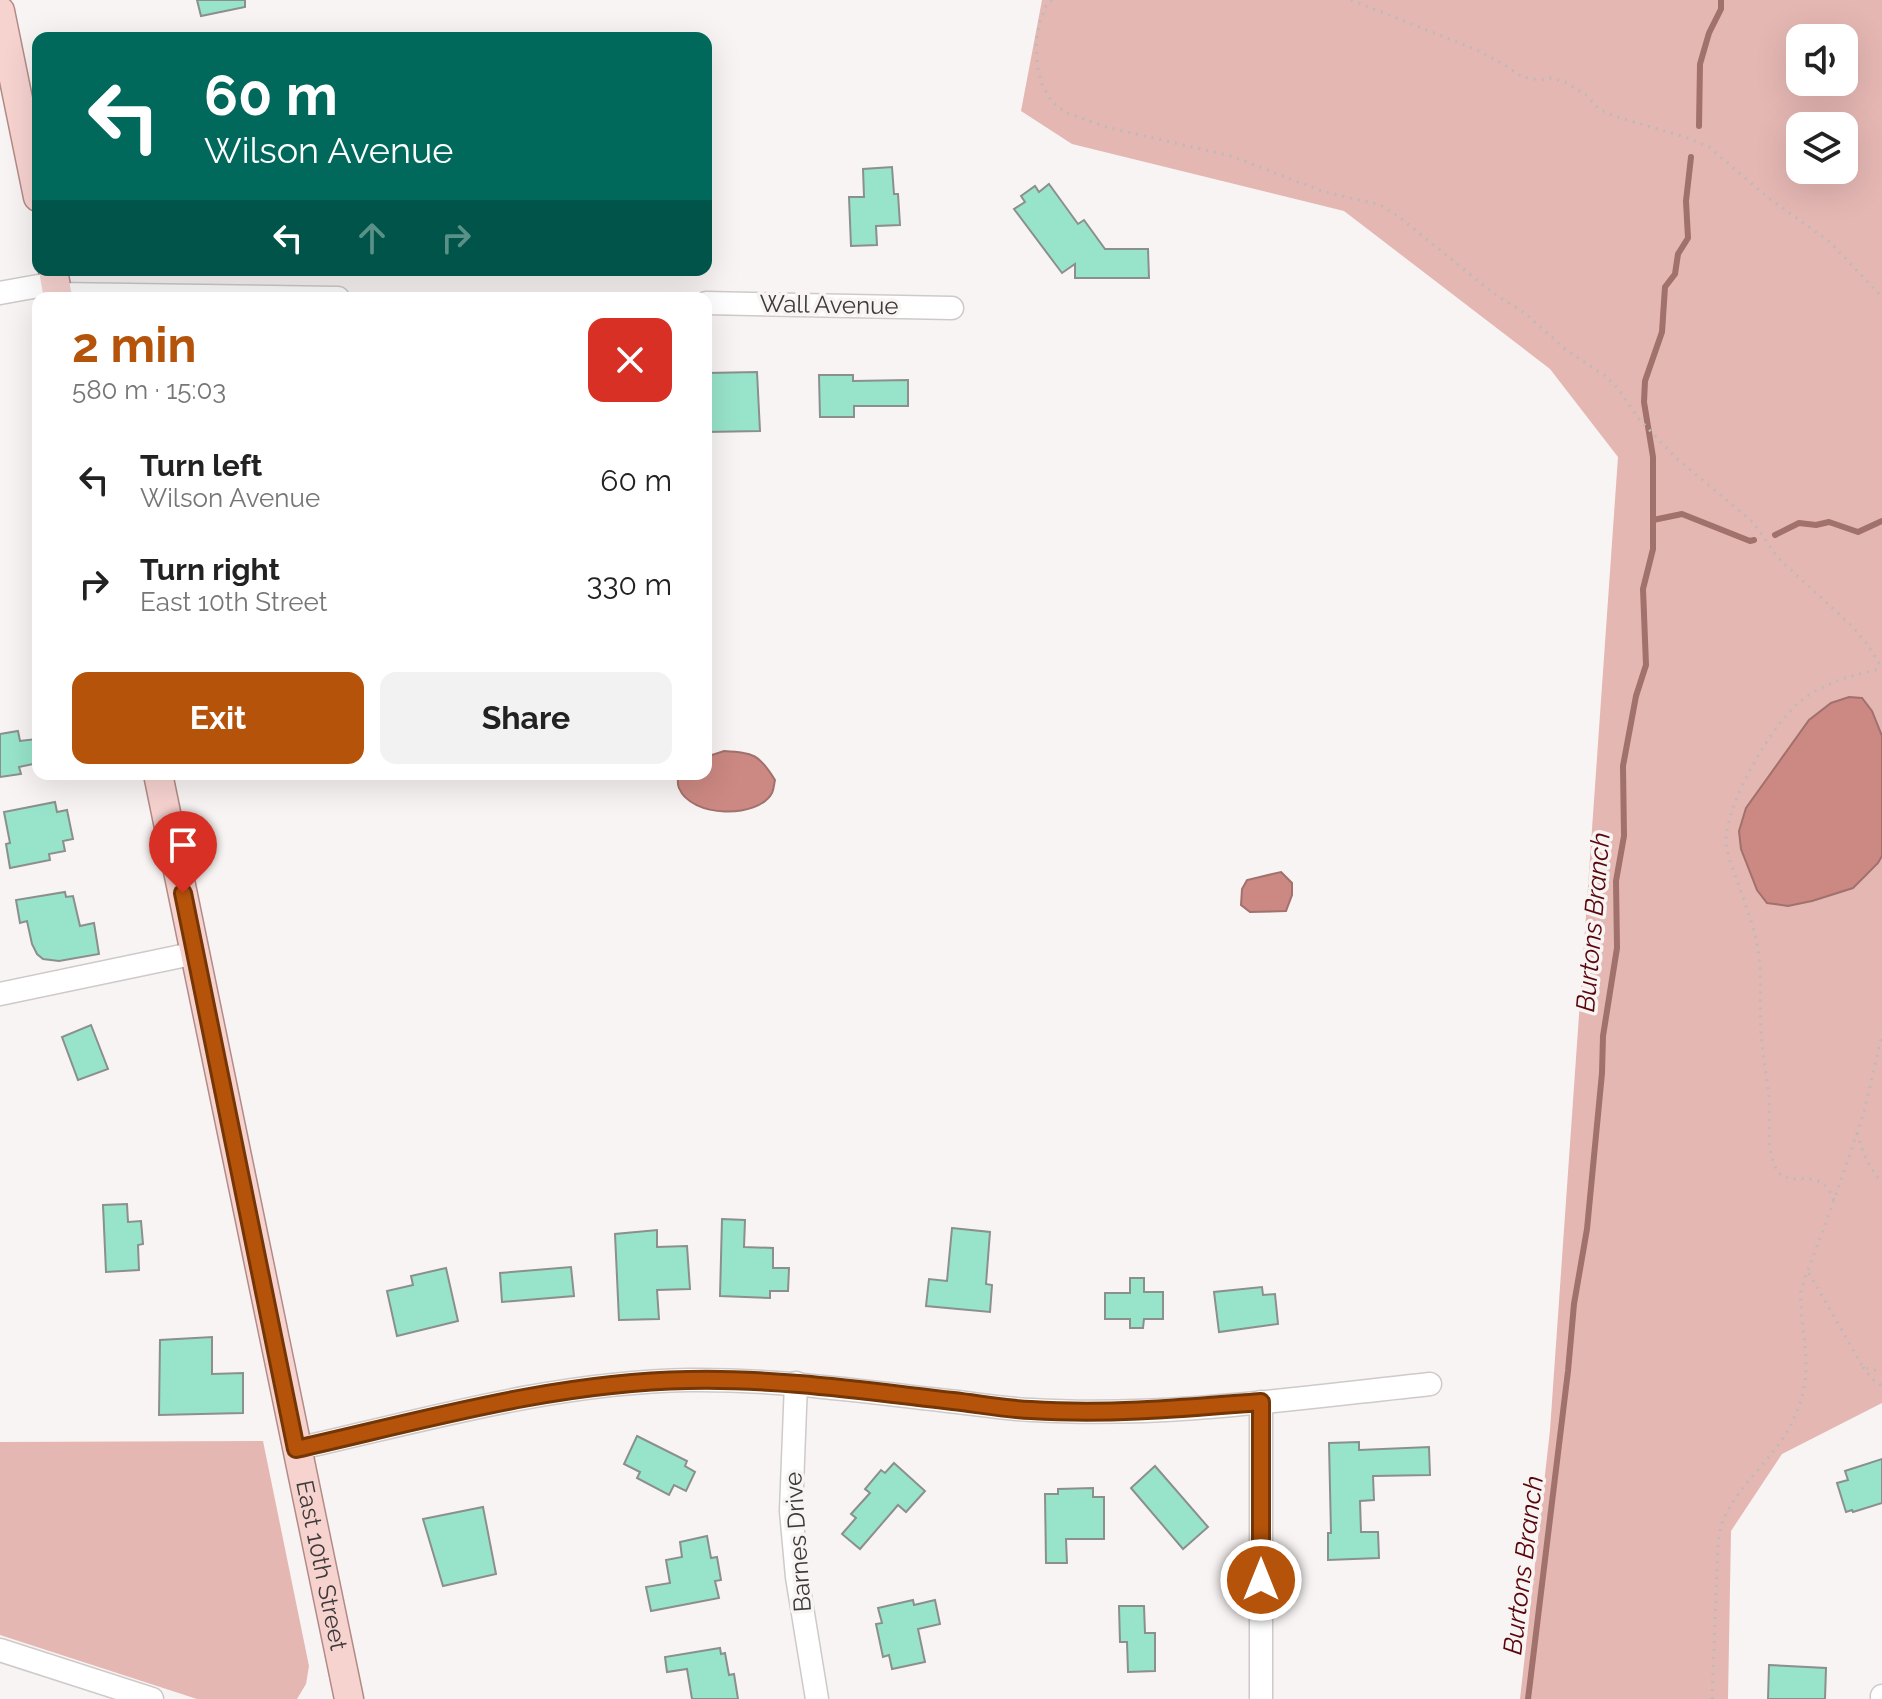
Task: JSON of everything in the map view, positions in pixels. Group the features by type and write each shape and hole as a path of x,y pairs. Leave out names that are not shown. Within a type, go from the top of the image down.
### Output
{"main road":[{"path":"0,11 32,168"},
{"name":"East 10th Street","path":"159,780 349,1699"}],"street":[{"path":"0,293 56,286 197,292"},
{"name":"Wall Avenue","path":"712,303 952,308"},
{"path":"0,994 196,953"},
{"path":"296,1449 524,1398 623,1384 686,1380 796,1383 1031,1410 1143,1412 1430,1384"},
{"name":"Barnes Drive","path":"796,1383 791,1511 797,1577 817,1699"},
{"path":"1261,1402 1261,1699"},
{"path":"0,1650 152,1699"}],"path":[{"path":"1052,0 1046,6 1036,41 1042,84 1052,102 1067,113 1106,127 1231,156 1322,191 1380,205 1398,216 1493,293 1526,314 1565,349 1604,375 1618,388 1638,418 1686,467 1753,522 1778,558 1853,627 1867,644 1882,669 1825,685 1802,699 1783,720 1737,794 1726,844 1760,956 1761,1032 1774,1166 1779,1174 1789,1179 1819,1180 1830,1189 1834,1200"},
{"path":"1351,0 1475,49 1522,77 1552,78 1565,82 1586,95 1599,109 1614,116 1709,147 1766,196 1830,242 1882,297"},
{"path":"1712,1699 1721,1525 1731,1506 1794,1419 1803,1393 1806,1370 1801,1289 1857,1133 1882,1035"},
{"path":"1857,1133 1864,1156 1882,1182"},
{"path":"1808,1271 1863,1367 1882,1386"},
{"path":"1863,1367 1882,1372"}],"shaded area":[{"path":"1042,0 1882,0 1882,1403 1782,1454 1731,1531 1728,1699 1520,1699 1550,1430 1618,457 1550,369 1344,211 1072,144 1021,111"},
{"path":"1849,697 1862,698 1872,711 1882,736 1882,856 1853,888 1788,906 1767,903 1757,890 1741,849 1739,831 1746,808 1809,720 1831,703"},
{"path":"724,751 755,756 775,780 772,793 764,801 740,811 710,810 697,805 686,798 678,786 678,780 712,780 712,755"},
{"path":"1281,872 1292,883 1292,895 1286,911 1250,912 1241,905 1242,889 1247,880"},
{"path":"263,1441 309,1666 306,1684 297,1699 197,1699 0,1635 0,1442"}],"building":[{"path":"197,0 245,0 245,7 201,16"},
{"path":"892,167 900,225 876,226 877,245 851,246 849,197 864,197 863,169"},
{"path":"1049,184 1078,224 1084,220 1105,249 1148,249 1149,278 1075,278 1075,264 1062,273 1014,209 1025,202 1021,196 1035,186 1039,192"},
{"path":"757,372 760,431 712,432 712,373"},
{"path":"819,375 853,375 853,381 908,380 908,406 854,406 854,417 820,417"},
{"path":"18,731 20,741 32,740 32,764 19,767 21,774 0,777 0,734"},
{"path":"55,802 57,812 67,810 73,839 63,841 65,851 49,854 50,860 10,868 6,844 10,843 4,812"},
{"path":"65,892 66,897 73,896 80,926 94,923 99,954 59,961 43,959 32,944 27,921 20,923 16,900"},
{"path":"91,1025 108,1069 78,1080 62,1037"},
{"path":"127,1204 128,1222 141,1221 143,1244 138,1245 139,1270 106,1272 103,1205"},
{"path":"722,1219 745,1220 744,1247 773,1248 773,1268 789,1268 788,1291 770,1291 770,1298 720,1296"},
{"path":"952,1228 990,1232 986,1284 992,1285 990,1312 926,1306 929,1279 947,1281"},
{"path":"657,1230 657,1247 687,1246 690,1289 657,1290 659,1319 619,1320 615,1234"},
{"path":"571,1267 574,1296 502,1302 500,1273"},
{"path":"446,1268 458,1321 397,1336 387,1291 413,1285 411,1276"},
{"path":"1130,1278 1144,1278 1144,1292 1163,1292 1163,1319 1144,1319 1143,1328 1130,1328 1130,1319 1105,1319 1105,1293 1130,1293"},
{"path":"1262,1287 1263,1295 1275,1294 1278,1324 1219,1332 1214,1292"},
{"path":"212,1337 212,1374 243,1373 243,1413 159,1415 160,1340"},
{"path":"637,1436 687,1461 685,1466 695,1472 686,1491 674,1485 669,1495 637,1478 640,1472 624,1464"},
{"path":"1359,1442 1359,1450 1429,1447 1430,1475 1373,1476 1374,1500 1360,1501 1361,1532 1378,1532 1379,1558 1328,1560 1328,1533 1331,1533 1329,1443"},
{"path":"1882,1459 1882,1503 1846,1512 1837,1483 1848,1480 1845,1471"},
{"path":"894,1463 925,1491 906,1512 898,1505 860,1549 842,1534 856,1518 851,1514 870,1493 865,1489 881,1470 885,1473"},
{"path":"1155,1466 1208,1527 1183,1549 1131,1488"},
{"path":"1093,1488 1093,1497 1104,1497 1104,1539 1066,1539 1067,1563 1046,1563 1045,1494 1058,1494 1058,1489"},
{"path":"483,1507 496,1574 443,1586 423,1519"},
{"path":"707,1536 711,1558 717,1557 721,1580 715,1581 719,1598 651,1611 646,1587 670,1583 666,1560 682,1557 680,1542"},
{"path":"913,1600 914,1605 935,1600 940,1624 918,1629 925,1662 892,1669 889,1655 883,1657 876,1624 882,1623 878,1608"},
{"path":"1119,1606 1144,1606 1145,1633 1155,1633 1155,1671 1128,1672 1127,1642 1120,1642"},
{"path":"720,1648 721,1654 725,1653 729,1675 734,1674 738,1699 692,1699 687,1669 667,1672 665,1657"},
{"path":"1769,1665 1826,1668 1825,1699 1768,1699"}],"waterway":[{"name":"Burtons Branch","path":"1699,126 1700,64 1709,33 1721,9 1721,0"},
{"name":"Burtons Branch","path":"1528,1699 1574,1304 1587,1229 1603,1036 1617,948 1616,881 1624,836 1623,766 1636,696 1646,665 1643,589 1653,549 1653,457 1644,402 1645,381 1662,332 1665,287 1675,274 1678,254 1688,238 1686,201 1691,157"},
{"path":"1653,520 1682,514 1754,540"},
{"path":"1775,535 1799,523 1816,525 1829,522 1858,532 1882,521"}],"route":[{"path":"183,893 296,1449 524,1398 623,1384 686,1380 796,1383 1031,1410 1143,1412 1261,1402 1261,1580"}]}
